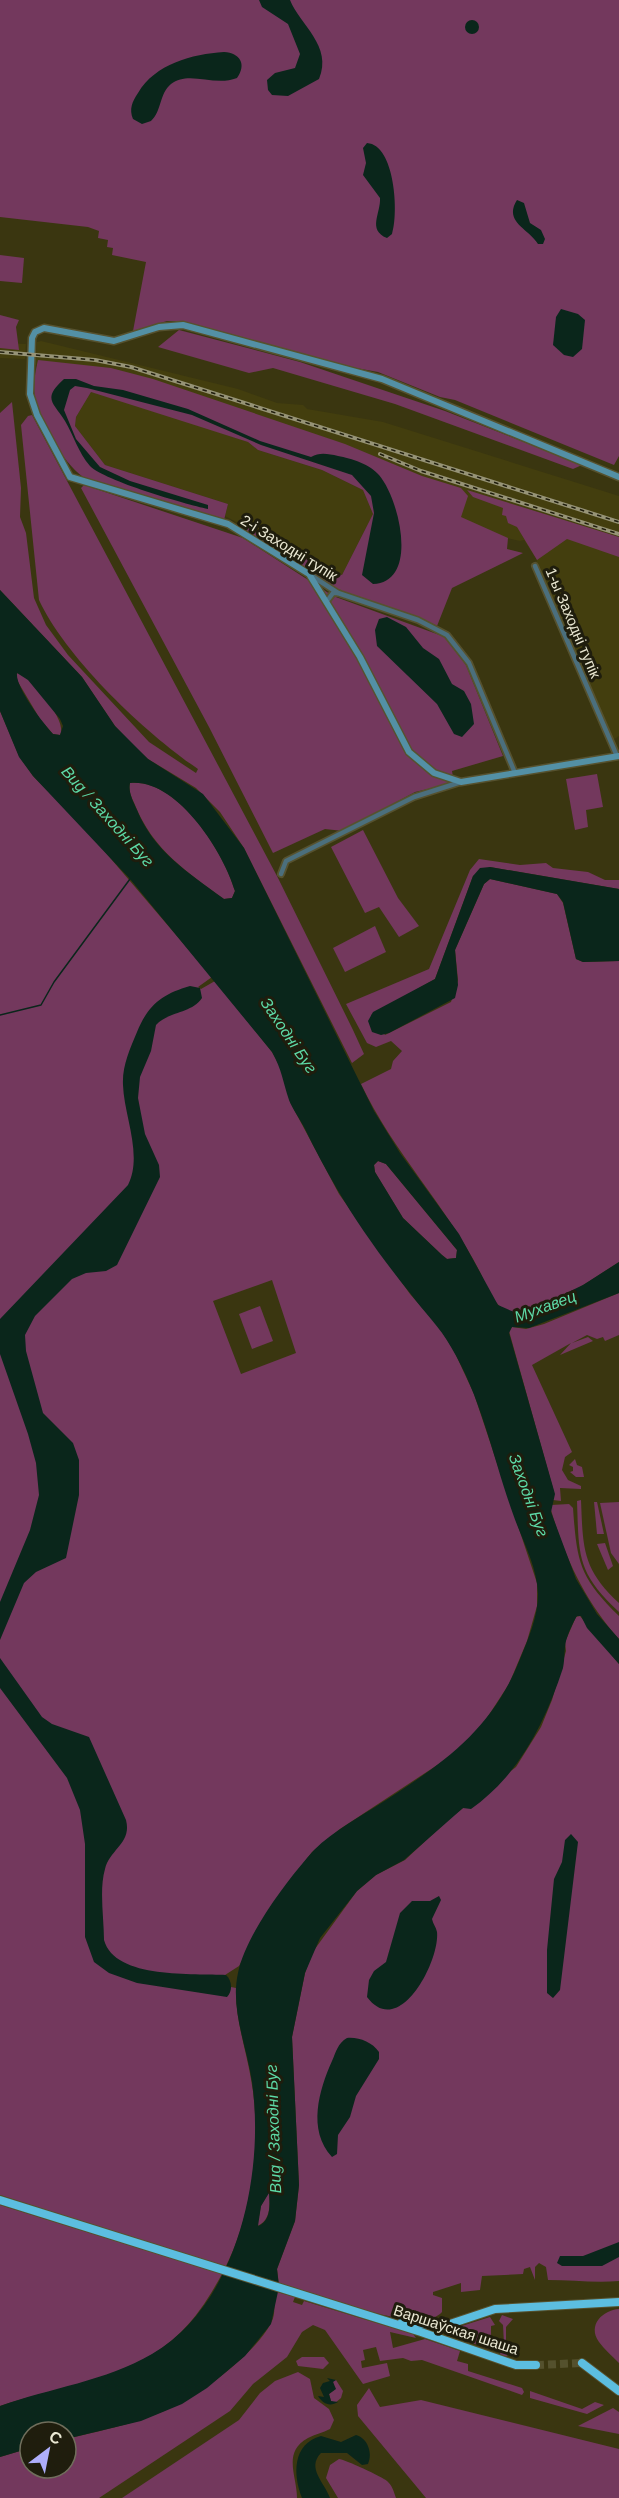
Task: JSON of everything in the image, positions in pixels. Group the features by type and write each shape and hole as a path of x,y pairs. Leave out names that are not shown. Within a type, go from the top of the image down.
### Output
{"highway":[{"name":"Варшаўская шаша","path":"0,2200 516,2365 536,2365"},
{"name":"Варшаўская шаша","path":"368,2316 436,2327 458,2323 495,2309 619,2302"},
{"path":"582,2363 619,2391"}],"main road":[{"name":"2-і Заходні тупік","path":"309,574 228,524 70,477 37,414 30,394 32,338 35,332 44,328 114,341 170,325 183,325 323,365 367,374 619,477"},
{"path":"309,574 360,657 409,752 434,773 461,782 618,756"}],"street":[{"name":"1-ы Заходні тупік","path":"535,566 618,756"},
{"name":"2-і Заходні тупік","path":"309,574 338,593 418,620 447,635 469,663 515,773"},
{"path":"327,601 333,593 338,593"},
{"path":"281,874 286,861 304,850 414,797 466,781"}],"shaded area":[{"path":"0,0 619,0 619,456 614,465 455,400 440,397 378,372 334,364 182,321 167,321 133,331 146,262 112,255 113,248 107,247 108,240 98,238 99,231 88,227 0,217"},
{"path":"0,255 24,258 22,283 0,281"},
{"path":"0,315 19,320 16,327 19,350 0,348"},
{"path":"179,330 300,362 445,411 582,465 573,469 395,404 273,368 249,373 158,347"},
{"path":"41,341 238,389 277,403 303,405 307,409 383,422 619,496 619,736 613,740 609,736 535,566 537,560 524,540 466,529 446,493 119,380 35,365 37,342"},
{"path":"0,343 26,344 25,359 0,358"},
{"path":"38,360 111,368 153,379 345,444 422,476 461,488 468,496 461,517 508,538 507,549 523,553 452,588 437,626 418,617 339,590 243,528 239,521 329,571 342,575 373,514 363,490 322,470 258,450 248,442 91,392 76,417 75,426 105,465 228,504 224,520 83,477 61,453 39,411 34,386"},
{"path":"91,392 108,394 248,442 258,450 322,470 363,490 373,514 342,575 329,571 225,516 228,504 105,465 75,426 76,417"},
{"path":"12,402 21,488 20,517 26,533 34,598 46,625 68,655 149,742 196,773 198,769 155,736 87,669 51,622 39,600 21,425 28,416 32,415 278,878 364,1054 352,1063 244,848 220,812 196,788 148,759 134,746 115,726 82,677 0,590 0,413"},
{"path":"84,485 243,538 333,596 445,637 466,665 503,756 452,771 454,783 415,792 343,831 325,829 273,853 209,727 81,488"},
{"path":"467,490 619,537 619,557 567,539 537,560 517,527 508,523 506,516 502,515 503,508 473,497"},
{"path":"18,672 40,691 54,711 59,720 60,735 53,734 40,719 18,682 16,676"},
{"path":"0,711 19,756 33,776 88,832 212,977 198,987 201,989 215,981 272,1052 283,1072 290,1102 339,1194 410,1294 439,1327 454,1351 474,1394 537,1583 537,1606 527,1641 509,1684 481,1727 454,1754 340,1829 312,1852 271,1906 239,1966 225,1975 231,1987 236,1988 239,2023 251,2079 256,2126 253,2175 248,2200 235,2247 225,2268 0,2195","holes":["272,1280 296,1353 241,1374 213,1301"]},
{"path":"597,774 603,807 586,810 588,827 575,830 566,779"},
{"path":"130,783 148,785 165,792 196,820 221,857 235,891 232,898 224,899 184,869 161,847 142,821 131,794"},
{"path":"363,830 398,898 419,926 399,937 379,907 365,913 331,847"},
{"path":"479,859 520,865 546,863 553,868 588,872 605,880 619,880 619,889 490,867 473,876 435,979 371,1015 385,1035 451,1002 458,980 455,950 484,884 490,879 557,894 563,903 576,959 583,962 619,961 619,1262 553,1302 525,1311 506,1310 496,1302 452,1224 388,1133 374,1109 361,1084 391,1069 393,1061 402,1051 391,1041 376,1047 367,1043 346,1004 429,969 470,870"},
{"path":"375,926 386,952 345,972 333,948"},
{"path":"378,1161 386,1164 457,1250 456,1258 447,1259 403,1218 375,1172 374,1165"},
{"path":"619,1293 619,1335 605,1341 603,1337 597,1339 587,1335 572,1343 588,1337 593,1341 560,1355 571,1343 532,1365 572,1452 565,1457 562,1470 568,1480 581,1486 581,1489 560,1488 561,1501 553,1500 554,1492 509,1331 512,1327 526,1329 544,1324"},
{"path":"260,1306 273,1341 252,1349 239,1314"},
{"path":"575,1459 577,1465 582,1467 584,1477 576,1477 570,1472 573,1471 573,1467 569,1465"},
{"path":"581,1500 587,1557 598,1579 619,1603 619,1612 587,1574 578,1536 577,1501"},
{"path":"594,1502 597,1502 604,1534 597,1534"},
{"path":"619,1502 619,1564 611,1553 600,1503"},
{"path":"569,1504 573,1508 576,1542 582,1568 596,1590 619,1616 619,1639 586,1594 563,1545 551,1505"},
{"path":"605,1543 613,1566 608,1570 597,1544"},
{"path":"580,1616 619,1664 619,2281 548,2280 546,2267 539,2263 535,2267 535,2280 530,2267 524,2269 523,2274 482,2276 480,2290 461,2292 461,2283 433,2292 433,2295 442,2298 442,2312 432,2318 417,2320 379,2314 279,2285 277,2269 295,2221 299,2185 292,2037 305,1973 312,1953 357,1891 376,1875 405,1860 449,1819 516,1767 541,1727 552,1700 566,1651 565,1642 576,1617"},
{"path":"269,2192 267,2216 262,2224 257,2226 261,2206"},
{"path":"0,2205 222,2274 204,2304 182,2331 163,2347 142,2360 96,2379 0,2406"},
{"path":"277,2292 295,2297 293,2302 302,2305 304,2301 413,2334 416,2338 390,2332 393,2348 425,2339 460,2351 457,2361 468,2364 468,2371 522,2388 524,2392 522,2395 422,2360 411,2361 403,2358 380,2361 376,2347 363,2350 365,2360 361,2361 362,2368 387,2363 390,2376 363,2384 325,2330 313,2325 302,2332 287,2357 253,2384 230,2411 99,2498 0,2498 0,2457 18,2452 18,2480 78,2480 78,2436 135,2422 192,2397 232,2367 254,2346 273,2319"},
{"path":"619,2309 619,2363 599,2342 595,2330 602,2315"},
{"path":"502,2315 513,2319 506,2327 506,2346 512,2352 505,2357 500,2354 504,2344 503,2325 499,2321"},
{"path":"490,2317 495,2325 491,2326 491,2344 495,2345 489,2349 453,2336 452,2329"},
{"path":"302,2357 324,2357 329,2363 323,2369 298,2366 296,2361"},
{"path":"298,2372 310,2379 314,2398 329,2409 334,2420 330,2429 308,2438 295,2450 293,2465 297,2498 122,2498 239,2420 260,2393 275,2381"},
{"path":"336,2380 343,2391 341,2398 335,2403 331,2401 329,2394 334,2390 333,2381"},
{"path":"369,2388 380,2407 421,2400 619,2449 619,2498 426,2498 358,2416 357,2405"},
{"path":"530,2391 582,2409 595,2402 604,2405 587,2414 530,2398"},
{"path":"613,2408 619,2412 619,2434 578,2426"},
{"path":"339,2459 384,2479 390,2484 396,2498 338,2498 326,2478 330,2465"}],"water":[{"path":"259,0 290,0 319,46 322,67 319,79 288,96 272,95 268,90 267,80 275,73 295,68 300,54 288,24 262,7"},
{"path":"469,20 475,20 479,27 475,34 469,34 465,30 465,24"},
{"path":"224,52 238,57 242,64 237,78 220,81 194,78 178,80 167,88 155,117 151,121 142,124 133,119 131,109 134,99 154,75 175,62 187,58"},
{"path":"367,143 376,147 384,155 393,181 394,224 392,234 387,238 381,235 376,226 380,198 363,175 366,163 363,148"},
{"path":"517,200 524,203 530,223 541,230 545,239 543,244 538,244 515,220 513,214"},
{"path":"561,309 578,314 585,320 582,349 573,357 564,355 553,345 556,317"},
{"path":"64,379 76,379 94,386 123,390 188,409 260,441 311,457 321,454 331,455 349,458 366,465 379,475 393,501 401,537 401,555 397,569 388,580 373,584 362,575 374,513 371,496 352,475 261,445 192,415 75,386 70,390 64,410 76,439 100,467 130,481 208,505 208,509 146,491 98,472 86,461 52,400 53,391"},
{"path":"0,590 82,677 115,726 148,759 203,794 244,848 374,1111 400,1153 459,1234 498,1305 514,1312 533,1309 583,1285 619,1262 619,1293 529,1328 512,1327 509,1333 555,1494 551,1512 576,1579 597,1614 619,1639 619,1664 587,1628 581,1616 577,1616 565,1644 563,1668 548,1708 539,1728 516,1764 488,1795 471,1809 463,1808 404,1860 376,1875 357,1891 320,1938 305,1973 292,2037 299,2185 295,2221 277,2269 279,2287 271,2324 245,2356 207,2388 182,2404 141,2421 78,2436 78,2420 18,2420 18,2452 0,2457 0,2406 97,2378 152,2354 182,2332 206,2303 225,2270 239,2233 249,2195 254,2156 255,2118 252,2082 236,2000 238,1973 248,1944 276,1897 314,1850 339,1830 421,1777 461,1745 478,1728 508,1685 529,1636 538,1603 537,1584 532,1563 513,1514 479,1408 462,1367 442,1333 381,1256 345,1202 291,1104 272,1052 130,879 33,776 19,757 0,711","holes":["17,673 28,680 60,719 63,726 60,735 53,734 31,705 20,687","130,783 148,785 165,792 196,821 221,857 235,891 232,898 224,899 163,850 144,825 132,800","378,1161 386,1164 457,1250 456,1258 447,1259 403,1218 375,1172 374,1165","269,2193 267,2217 258,2226 261,2206"]},
{"path":"387,617 406,627 423,648 439,659 452,684 464,691 471,704 474,724 462,737 454,734 437,704 377,646 375,630 379,619"},
{"path":"490,867 619,889 619,961 583,962 576,959 563,902 557,894 490,879 484,884 455,950 458,985 455,998 389,1033 381,1035 372,1032 368,1021 373,1012 435,979 473,876 480,868"},
{"path":"190,986 200,988 202,998 192,1007 161,1020 156,1025 151,1051 140,1077 138,1098 145,1134 159,1165 160,1177 117,1265 106,1271 86,1273 72,1279 35,1316 25,1335 26,1351 43,1413 73,1443 79,1460 79,1495 66,1558 36,1572 24,1583 0,1640 0,1602 30,1530 39,1495 36,1463 28,1434 0,1354 0,1319 128,1185 134,1161 123,1085 127,1058 141,1023 151,1008 171,993"},
{"path":"0,1658 42,1717 52,1724 89,1737 126,1820 126,1835 111,1856 103,1877 104,1940 111,1953 123,1962 157,1972 226,1975 231,1986 227,1997 137,1983 109,1973 94,1962 85,1937 85,1844 80,1810 67,1778 0,1688"},
{"path":"571,1834 578,1842 560,1990 553,1998 547,1993 547,1950 554,1879 562,1862 565,1840"},
{"path":"439,1896 441,1900 432,1919 437,1932 436,1945 425,1977 404,2003 392,2009 379,2008 367,1997 369,1980 374,1971 386,1962 400,1913 412,1901 430,1901"},
{"path":"347,2038 361,2039 369,2043 379,2052 379,2059 356,2096 350,2117 338,2135 337,2154 332,2157 320,2135 318,2110 327,2072 341,2042"},
{"path":"619,2242 619,2257 602,2266 562,2266 557,2263 560,2256 583,2256"},
{"path":"327,2378 336,2380 333,2382 336,2389 329,2394 331,2401 338,2402 332,2404 324,2403 318,2396 324,2397 320,2388 323,2383 330,2381"},
{"path":"356,2435 364,2439 368,2447 370,2456 368,2464 362,2465 347,2453 321,2453 315,2464 316,2470 330,2498 302,2498 296,2470 300,2453 305,2446 311,2440 321,2436 341,2442"}],"waterway":[{"path":"0,1015 41,1005 54,982 130,879"}],"tunnel":[{"path":"536,2365 582,2363"}],"railway":[{"path":"0,352 95,360 131,367 619,522"},
{"path":"380,454 421,471 619,534"}],"water label":[{"name":"Bug / Заходні Буг","path":"108,816"},
{"name":"Заходні Буг","path":"289,1035"},
{"name":"Мухавец","path":"545,1306"},
{"name":"Заходні Буг","path":"529,1495"},
{"name":"Bug / Заходні Буг","path":"273,2129"}]}
